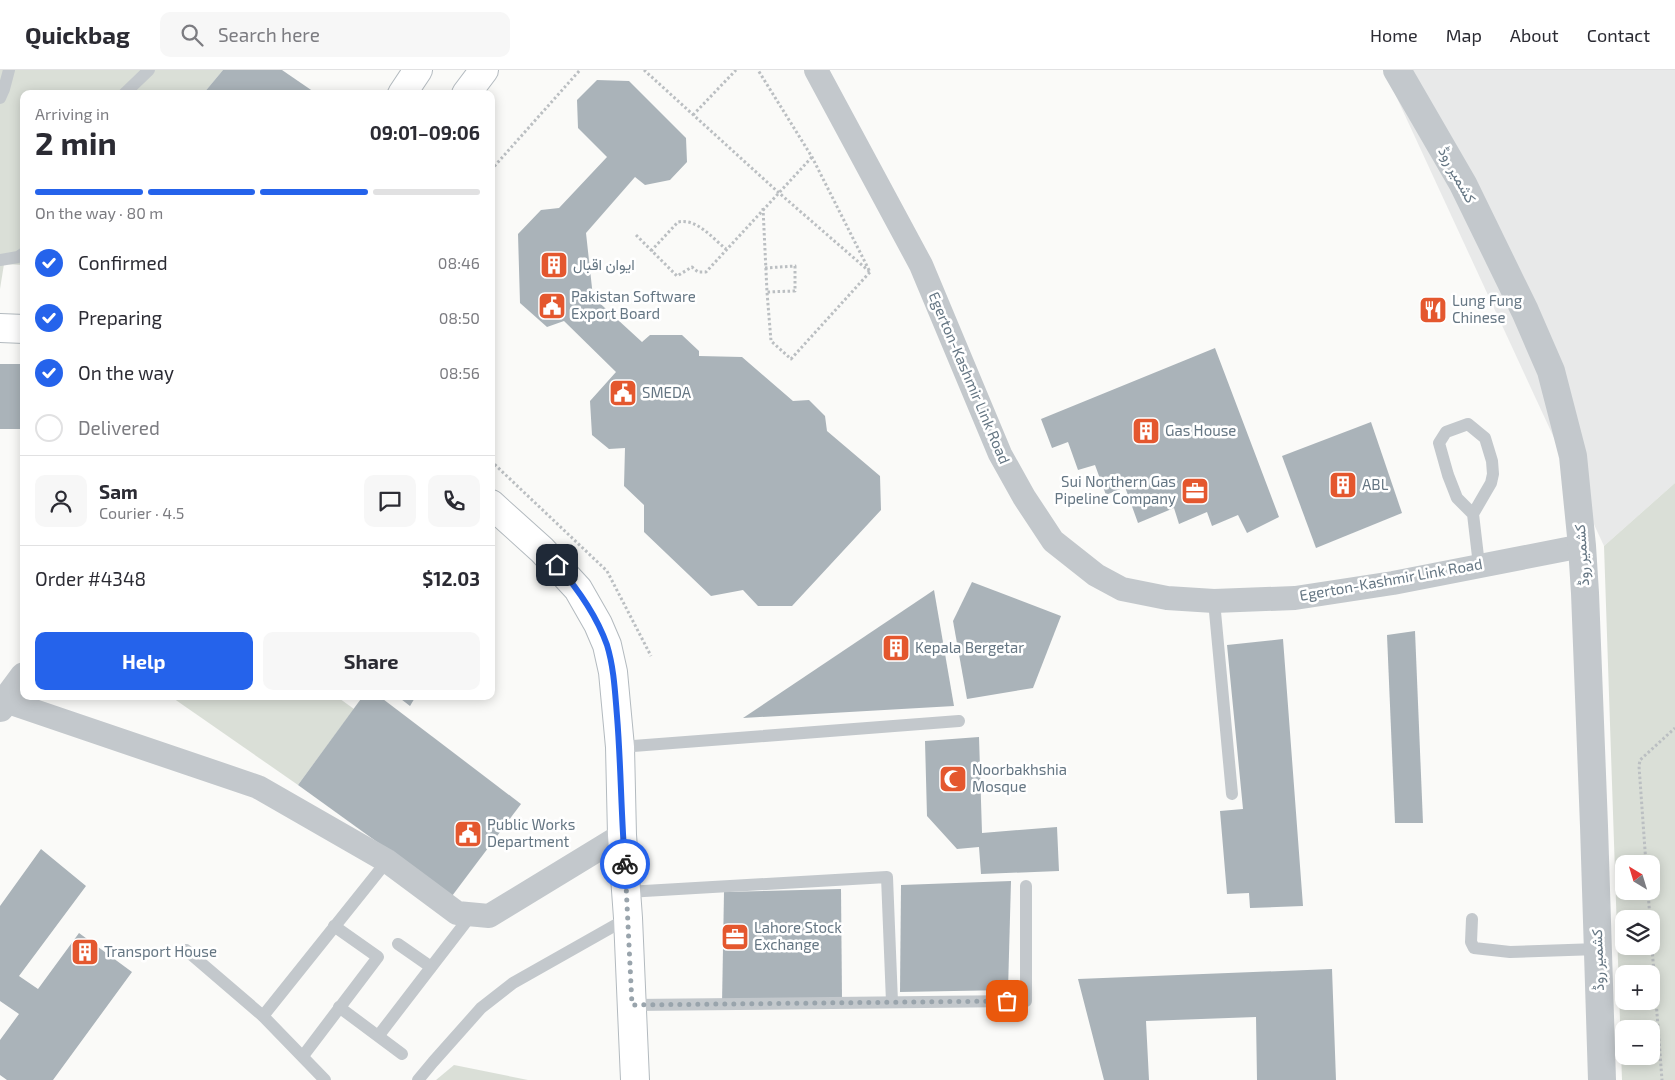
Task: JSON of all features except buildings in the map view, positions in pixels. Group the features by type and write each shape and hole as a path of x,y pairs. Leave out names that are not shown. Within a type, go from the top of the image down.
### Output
{"main road":[{"path":"405,90 418,70"},
{"path":"469,90 484,70"},
{"path":"0,328 20,329"},
{"path":"495,508 557,565 578,589 592,612 607,645 613,672 620,747 622,835 627,892 636,1080"}],"street":[{"name":"Egerton-Kashmir Link Road","path":"816,70 921,265 1000,454 1024,497 1053,541 1096,575 1122,589 1167,598 1214,601 1295,598 1393,583 1582,546"},
{"name":"کشمیر روڈ","path":"1397,70 1463,184 1525,311 1551,371 1573,456 1582,546 1593,797 1602,1080"},
{"path":"20,681 3,704 258,787 387,861 457,913 489,916 622,835"}],"lane":[{"path":"0,98 9,70"},
{"path":"128,90 149,70"},
{"path":"0,260 20,255"},
{"path":"1473,514 1457,498 1448,476 1439,443 1446,432 1468,424 1485,438 1492,461 1493,474 1491,483 1473,514 1479,565"},
{"path":"1214,601 1232,794"},
{"path":"620,747 959,721"},
{"path":"263,1016 387,861"},
{"path":"627,892 887,876 892,1002"},
{"path":"632,1005 1026,1001 1026,886"},
{"path":"378,1035 472,914"},
{"path":"418,1080 481,1008 513,983 628,918"},
{"path":"1472,919 1471,942 1474,948 1510,952 1598,949"},
{"path":"303,1056 378,957 334,926"},
{"path":"398,944 431,967"},
{"path":"186,950 263,1016 324,1080"},
{"path":"339,1007 402,1054"}],"path":[{"path":"495,166 580,70"},
{"path":"644,70 778,192 870,272"},
{"path":"693,115 736,70"},
{"path":"758,70 812,157 870,272"},
{"path":"636,235 677,276 692,267 698,272 706,272 812,157"},
{"path":"763,208 765,268 771,341 792,359 870,272"},
{"path":"651,251 678,222 684,221 698,225 726,249"},
{"path":"765,268 795,266 795,291 767,292"},
{"path":"1645,855 1640,760 1675,728"},
{"path":"1653,955 1662,1080"}],"shaded area":[{"path":"0,70 223,70 206,90 20,90 20,265 4,264 0,289"},
{"path":"1384,70 1675,70 1675,483 1604,546"},
{"path":"1675,483 1675,1080 1622,1080 1621,1065 1660,1065 1660,1020 1620,1020 1620,1010 1660,1010 1660,965 1618,965 1618,955 1660,955 1660,910 1616,910 1616,900 1660,900 1660,855 1615,855 1615,872 1604,546"},
{"path":"176,700 342,700 354,709 298,785"},
{"path":"454,1065 528,1080 436,1080"}],"way so far":[{"path":"625,864 632,1005 1007,1001"}],"place":[{"name":"ایوان اقبال","path":"554,265"},
{"name":"Pakistan Software Export Board","path":"552,306"},
{"name":"Lung Fung Chinese","path":"1433,310"},
{"name":"SMEDA","path":"623,393"},
{"name":"Gas House","path":"1146,431"},
{"name":"ABL","path":"1343,485"},
{"name":"Sui Northern Gas Pipeline Company","path":"1195,491"},
{"name":"Kepala Bergetar","path":"896,648"},
{"name":"Noorbakhshia Mosque","path":"953,779"},
{"name":"Public Works Department","path":"468,834"},
{"name":"Lahore Stock Exchange","path":"735,937"},
{"name":"Transport House","path":"85,952"}],"route":[{"path":"557,565 578,589 594,615 607,645 613,672 620,747 622,835 625,864"}]}
